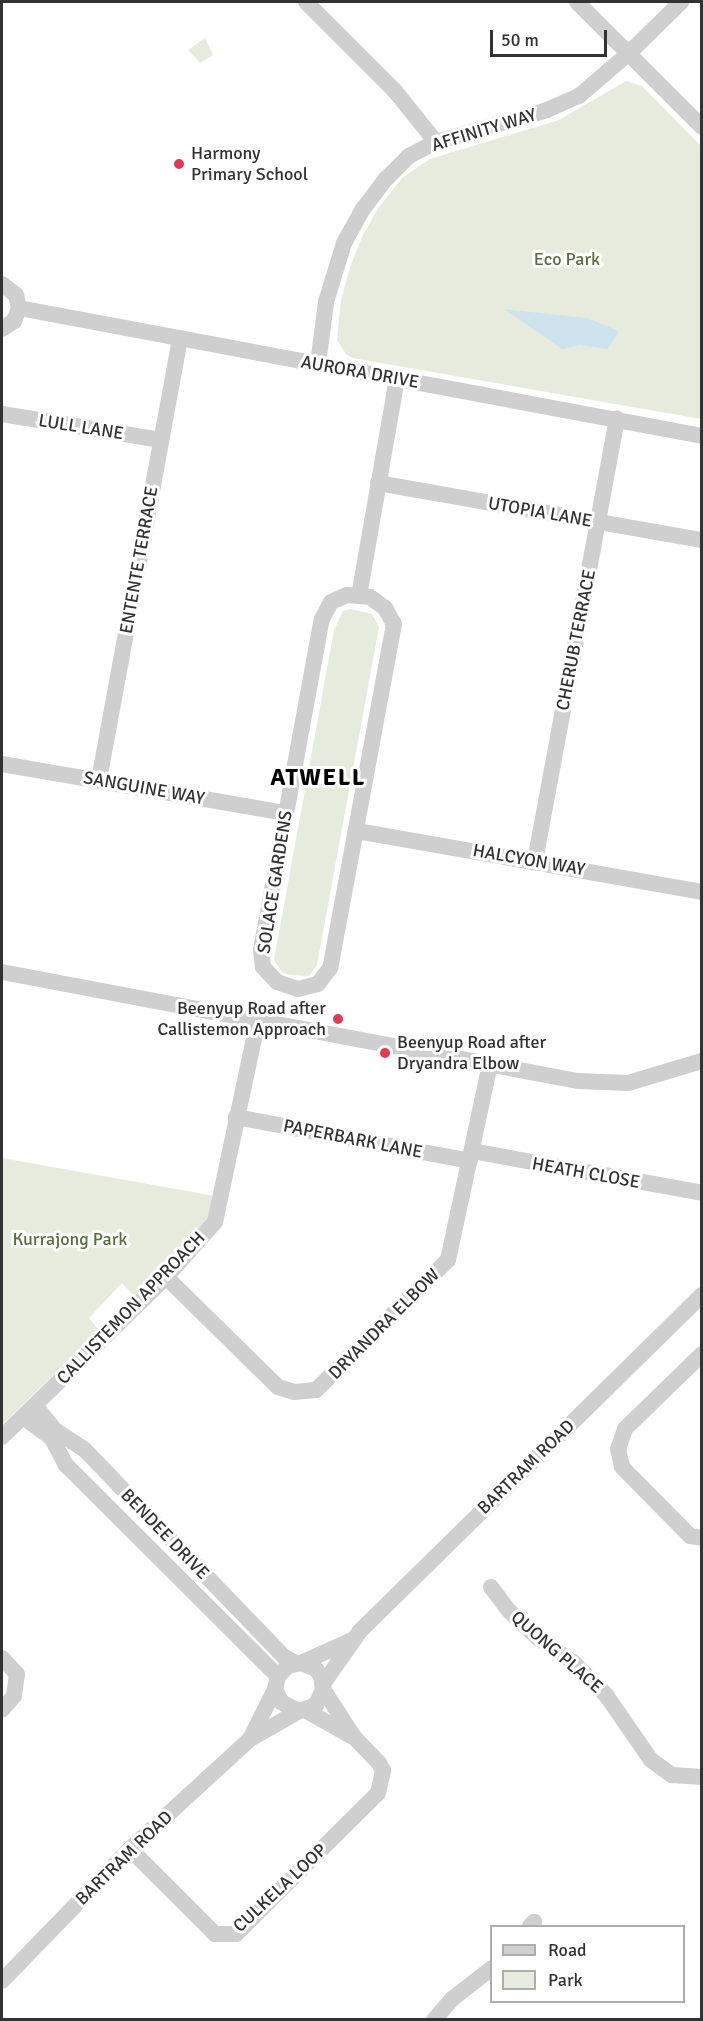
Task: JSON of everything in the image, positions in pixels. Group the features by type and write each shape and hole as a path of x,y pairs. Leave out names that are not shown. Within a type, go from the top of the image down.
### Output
{"street":[{"path":"306,2 395,92 436,142"},
{"path":"578,2 702,127"},
{"name":"AFFINITY WAY","path":"318,364 326,302 349,235 363,209 386,178 409,156 436,142 547,110 579,96 629,53 681,2"},
{"path":"2,284 16,295 19,308 14,321 2,329"},
{"name":"AURORA DRIVE","path":"19,308 702,436"},
{"name":"ENTENTE TERRACE","path":"99,780 180,340"},
{"path":"359,596 397,378"},
{"name":"LULL LANE","path":"2,414 161,440"},
{"name":"CHERUB TERRACE","path":"535,861 617,419"},
{"name":"UTOPIA LANE","path":"378,483 702,540"},
{"name":"SOLACE GARDENS","path":"347,595 370,597 385,608 394,624 357,831 330,968 318,984 298,989 277,982 270,975 263,967 261,950 286,813 322,619 331,602 347,595"},
{"name":"SANGUINE WAY","path":"2,764 286,813"},
{"name":"HALCYON WAY","path":"357,831 702,892"},
{"path":"2,972 579,1081 628,1083 702,1061"},
{"name":"CALLISTEMON APPROACH","path":"2,1437 166,1277 215,1222 258,1020"},
{"name":"DRYANDRA ELBOW","path":"166,1277 278,1387 294,1392 316,1390 448,1260 490,1064"},
{"name":"PAPERBARK LANE","path":"236,1117 471,1156"},
{"name":"HEATH CLOSE","path":"471,1156 702,1193"},
{"name":"BARTRAM ROAD","path":"323,1687 351,1640 702,1295"},
{"path":"702,1354 625,1429 618,1449 622,1467 690,1536 702,1538"},
{"name":"BENDEE DRIVE","path":"29,1411 84,1449 283,1656 298,1663"},
{"name":"BENDEE DRIVE","path":"29,1411 51,1437 66,1465 277,1682"},
{"name":"QUONG PLACE","path":"491,1587 509,1611 538,1638 573,1662 606,1695 651,1760 672,1775 702,1777"},
{"name":"BARTRAM ROAD","path":"298,1663 351,1640"},
{"path":"2,1658 17,1674 14,1696 2,1710"},
{"path":"298,1663 316,1669 323,1687 320,1700 302,1711 286,1707 277,1682 283,1670 298,1663"},
{"name":"BARTRAM ROAD","path":"250,1739 277,1682"},
{"name":"CULKELA LOOP","path":"130,1849 215,1934 236,1934 378,1793 383,1771 379,1763 354,1737 323,1687"},
{"name":"BARTRAM ROAD","path":"2,1981 130,1849 250,1739 302,1711"},
{"name":"CULKELA LOOP","path":"302,1711 354,1737"},
{"path":"434,2019 452,1999 490,1970"}],"green space":[{"path":"205,38 213,55 200,63 188,50"},
{"name":"Eco Park","path":"626,81 642,86 701,146 701,419 352,358 346,354 337,340 341,300 350,267 362,237 379,207 403,177 430,159 559,120"},
{"path":"351,609 372,614 379,627 317,965 309,976 290,975 283,973 274,960 334,630 343,611"},
{"name":"Kurrajong Park","path":"2,1158 215,1196 210,1216 202,1228 134,1296 122,1283 89,1318 99,1330 2,1425"}],"water":[{"path":"504,309 587,318 619,331 608,349 580,345 562,349"}],"place":[{"name":"Harmony Primary School","path":"179,164"},
{"name":"Beenyup Road after Callistemon Approach","path":"338,1019"},
{"name":"Beenyup Road after Dryandra Elbow","path":"385,1053"}],"district":[{"name":"ATWELL","path":"318,778"}]}
